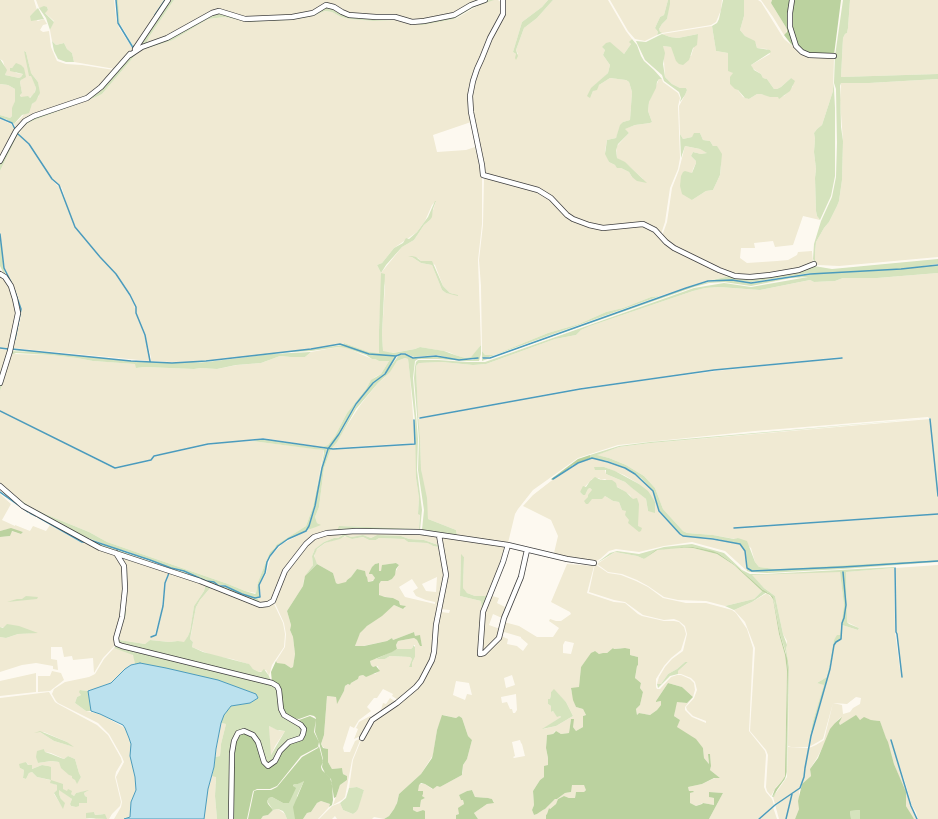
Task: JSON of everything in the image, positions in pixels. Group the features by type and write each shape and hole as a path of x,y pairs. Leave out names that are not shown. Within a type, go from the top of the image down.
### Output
{"street":[{"path":"0,162 18,127 25,121 34,116 87,98 102,87 138,46 168,0"},
{"path":"130,55 142,47 167,38 212,13 219,12 245,19 292,17 313,13 326,5 334,6 349,15 395,17 412,22 454,15 471,5 485,0"},
{"path":"503,0 503,14 490,38 477,69 470,96 471,112 483,175 538,190 551,198 567,215 573,219 589,224 603,228 642,224 655,230 674,248 719,270 735,276 750,277 775,275 798,270 814,264"},
{"path":"792,0 790,27 796,46 809,56 834,56"},
{"path":"0,274 5,277 11,286 18,313 10,350 0,383"},
{"path":"0,486 16,500 36,513 100,548 200,581 260,605 271,603 275,598 285,571 290,563 306,544 318,534 390,531 420,532 508,545 567,560 594,563"},
{"path":"362,738 372,720 397,703 416,687 432,660 436,625 446,575 439,535"},
{"path":"508,545 503,562 483,612 480,654 484,653 498,638 504,618 521,577 527,550"},
{"path":"116,553 124,566 125,584 122,617 116,635 117,644 272,683 277,686 279,690 281,709 284,715 304,729 301,738 289,742 280,751 274,763 268,766 264,762 259,744 255,737 246,731 238,733 234,741 232,753 231,819"}],"shaded area":[{"path":"0,0 34,0 37,10 30,16 38,21 44,19 47,24 43,25 40,30 43,32 49,31 51,47 57,61 66,64 114,70 104,82 87,95 29,116 16,128 14,124 21,118 39,96 38,82 31,73 36,88 34,94 29,98 21,97 20,94 22,93 20,82 25,74 14,66 12,68 16,73 23,74 21,77 19,78 5,75 6,72 3,61 0,59","holes":["24,51 26,52 31,71"]},
{"path":"36,0 114,0 119,28 133,49 115,69 74,62 72,53 67,49 64,43 56,45 52,41 50,30 54,21 44,12 48,10 47,7 39,8"},
{"path":"118,0 165,0 134,46 120,24"},
{"path":"174,0 482,0 454,14 412,21 349,14 334,6 291,16 245,18 219,11 166,37 146,44 149,37"},
{"path":"493,0 498,0 502,3 501,14 472,81 471,122 433,135 437,152 466,150 475,147 482,175 482,224 478,260 481,345 475,353 471,357 465,358 449,352 420,347 392,353 383,352 382,334 385,286 382,273 379,331 380,353 369,352 344,343 311,349 206,361 151,361 145,335 136,312 135,303 116,274 76,227 70,215 62,188 52,179 29,144 19,134 25,125 102,94 137,53 173,40 208,19 225,17 248,22 292,20 313,16 325,11 350,19 374,21 396,20 411,24 450,20 457,18 479,5","holes":["436,201 430,220 424,225 414,240 402,247 381,273 377,265 382,263 394,248 417,232 425,221 432,205","412,257 418,258 421,261 429,261 435,265 443,286 450,293 458,295 446,293 442,290 432,265 421,263"]},
{"path":"505,0 548,0 542,7 522,22 513,52 516,55 518,54 516,50 524,28 537,18 553,0 608,0 632,39 630,42 631,44 624,54 602,47 605,50 603,55 610,65 608,73 593,87 591,96 593,91 599,85 610,78 626,80 629,82 632,92 630,120 623,122 616,138 607,140 605,151 609,162 629,172 632,177 643,179 629,166 617,158 616,147 629,133 624,129 635,125 652,122 648,111 649,102 659,79 662,79 663,82 678,93 680,98 678,106 680,158 678,169 670,188 665,222 661,234 649,225 603,227 589,223 568,214 545,192 486,175 472,112 472,96 474,81 491,39 504,14"},
{"path":"610,0 668,0 664,15 660,17 655,28 658,32 657,35 645,41 635,39 628,31"},
{"path":"670,0 722,0 721,10 716,22 711,25 660,33 659,29 667,19"},
{"path":"744,0 758,0 761,2 784,39 801,53 834,57 833,91 822,125 814,133 816,211 820,220 803,216 793,245 775,247 773,241 754,243 755,248 741,248 740,258 747,263 788,260 797,255 798,252 812,251 813,263 798,269 750,276 735,275 720,269 674,247 662,236 667,222 672,188 679,170 685,146 700,149 708,153 701,154 693,152 691,156 696,163 692,173 683,172 692,200 706,191 713,190 720,175 721,167 717,147 713,146 710,141 703,140 700,133 683,139 680,134 679,106 687,90 686,88 680,88 672,84 665,77 663,46 672,47 691,56 698,34 678,38 662,34 712,26 716,51 728,53 728,67 733,73 737,89 743,97 749,99 757,94 774,97 784,96 793,86 791,78 781,87 774,89 767,79 763,78 761,74 752,68 751,65 770,54 767,49 757,48 756,44 745,36 740,30 744,16"},
{"path":"761,0 772,0 771,3 787,29 786,34 784,35"},
{"path":"850,0 938,0 938,74 841,77 843,38 847,33 848,28"},
{"path":"938,79 938,257 839,266 818,265 815,260 816,242 837,206 842,180 843,141 840,100 841,83"},
{"path":"0,84 8,85 15,89 15,101 12,116 10,118 0,115"},
{"path":"0,119 11,124 14,127 14,132 0,159"},
{"path":"18,134 28,144 52,180 61,189 75,227 99,257 116,275 129,295 134,304 144,335 150,361 12,348 20,322 21,309 17,294 6,273 4,264 0,232 0,171"},
{"path":"487,178 538,192 550,199 561,211 596,227 642,225 654,231 665,243 730,276 702,282 660,296 651,297 623,308 606,312 579,324 548,333 494,355 485,355 482,351 479,260 483,225 484,179"},
{"path":"938,273 938,514 938,560 775,569 759,567 755,562 751,548 738,538 735,539 713,535 687,533 683,531 663,509 655,488 644,476 626,465 609,458 596,455 619,447 651,443 930,419 928,417 755,431 618,445 578,458 533,490 515,514 508,543 457,536 456,530 428,519 421,469 418,419 580,389 716,371 842,358 714,370 580,388 418,418 416,366 419,363 442,362 473,365 486,364 555,339 576,335 581,330 590,326 705,288 719,287 760,290 810,280 814,282 835,281 843,278 877,278","holes":["938,514 897,518 733,527"]},
{"path":"0,276 10,289 16,313 8,349 0,348"},
{"path":"338,347 347,348 372,359 389,361 381,374 370,382 347,413 335,436 328,445 322,447 263,438 231,442 252,441 324,450 313,507 306,526 276,545 270,552 258,582 256,593 245,591 107,542 89,532 31,507 16,497 0,483 0,391 11,355 13,354 51,355 93,361 136,364 136,368 217,369 237,365 261,363 280,356 305,357 311,352","holes":["51,436 115,467 151,460 154,455 208,444 224,443 155,456 151,461 115,468"]},
{"path":"0,349 8,350 0,377"},
{"path":"405,358 408,359 410,376 415,443 332,448 361,404 378,383 384,378 397,361"},
{"path":"416,444 416,478 419,498 418,514 420,514 419,529 340,526 337,531 318,533 314,535 288,563 270,602 260,604 258,599 261,595 259,585 266,574 271,556 282,544 319,524 317,523 315,517 319,507 324,468 331,449"},
{"path":"592,458 629,470 640,478 653,491 658,511 680,535 740,544 745,551 747,571 725,551 692,542 664,546 639,552 616,549 609,551 594,562 554,553 558,536 551,520 523,506 533,495 551,481 578,464","holes":["604,467 624,475 639,484 655,502 654,506 648,511 646,499 625,482 606,474","599,478 601,480 605,479 630,495 638,509 638,526 625,510 622,510 619,502 613,501 605,496 600,499 592,499 592,490 590,488 583,495 580,492 592,479"]},
{"path":"0,494 11,504 2,520 30,531 33,526 46,531 50,525 82,543 86,542 115,555 123,566 124,598 116,644 103,658 94,673 93,658 73,660 72,656 64,657 62,647 51,647 51,659 57,660 58,670 53,669 53,666 36,663 22,665 0,672 0,637 6,638 18,634 33,633 0,627 0,537 10,536 11,531 21,534 23,532 8,529 0,531"},
{"path":"356,532 420,533 506,546 487,596 475,596 464,591 464,557 461,555 460,596 481,601 480,656 484,655 490,650 501,636 508,639 507,644 517,646 523,651 528,644 521,637 504,632 503,634 501,633 504,622 519,626 537,637 553,637 559,628 549,621 550,619 561,621 571,614 570,612 551,602 567,564 594,566 587,593 614,602 625,603 642,616 664,621 679,622 684,627 686,634 681,650 664,666 656,679 656,687 657,689 660,689 671,677 681,675 690,679 694,683 695,690 693,697 682,687 668,683 656,701 661,701 661,705 657,710 650,715 639,713 637,715 636,709 640,705 643,692 640,688 641,683 635,678 638,657 630,655 630,649 613,648 607,653 599,654 594,651 581,667 579,688 572,688 571,690 576,707 583,709 586,715 583,716 583,727 576,731 573,727 573,719 571,719 569,733 561,734 555,731 553,734 547,735 546,748 548,766 544,766 544,777 540,780 533,791 534,805 532,810 534,815 545,809 555,799 565,793 571,792 571,785 584,785 586,790 584,792 576,793 575,798 564,796 558,799 556,804 550,809 549,808 546,819 478,819 474,813 487,804 494,802 492,799 475,797 472,790 459,795 464,804 459,808 459,814 456,815 456,819 425,819 425,812 423,810 417,812 413,810 413,807 420,807 421,800 425,798 421,796 423,791 418,791 417,789 419,784 425,784 432,789 437,786 440,787 462,775 463,772 463,765 467,759 472,740 468,736 462,718 459,716 456,718 443,715 437,730 433,755 421,774 399,794 396,806 389,816 384,819 374,817 372,819 337,819 335,816 332,819 319,819 332,806 340,803 343,810 353,814 356,812 364,790 357,787 349,788 353,760 362,738 372,722 403,700 421,682 435,653 437,625 441,612 449,613 450,610 439,609 434,627 431,659 419,681 398,700 392,696 393,694 383,689 377,698 374,698 367,707 371,711 359,720 354,728 350,726 343,748 344,752 350,752 355,741 361,738 352,760 345,797 333,805 340,785 347,780 347,776 343,774 342,768 332,769 328,762 328,749 324,748 321,744 324,735 327,696 336,697 337,703 344,691 345,686 348,684 350,685 358,679 359,676 363,675 366,677 369,674 375,674 379,671 378,666 373,667 371,665 370,661 374,659 385,659 390,656 410,657 412,659 409,667 411,667 415,657 415,645 413,645 411,649 397,649 396,645 398,641 414,638 420,646 422,646 420,636 415,636 414,632 393,640 392,638 387,641 363,646 355,646 358,636 362,630 394,605 403,609 405,608 405,606 400,605 399,601 393,598 380,596 378,592 381,581 388,581 392,579 399,565 396,563 383,565 381,571 379,571 379,563 375,564 369,574 372,574 375,578 374,580 368,582 364,571 357,569 346,583 338,584 336,583 333,573 317,564 314,559 315,551 325,543 347,536 352,539 363,537 369,540 376,540 379,538 404,539 408,542 427,543 438,547 438,545 424,540 409,539 401,536 377,535 371,538 363,535 351,537 344,534 338,538 324,542 314,551 312,556 313,565 304,579 303,586 287,611 291,625 290,630 293,637 295,654 293,667 291,668 285,664 277,664 276,661 285,647 286,634 284,623 274,601 285,571 307,544 315,537 323,534","holes":["437,577 436,592 426,591 422,584","412,579 418,588 413,591 416,596 435,602 435,604 405,597 399,587","565,641 574,643 571,654 563,653 563,645","512,675 515,685 506,688 504,678","456,681 469,683 472,695 467,694 465,700 453,695","554,690 566,702 573,716 556,726 543,729 561,717 557,716 553,711 551,712 551,706 548,704 548,699 550,699 551,692","516,694 517,710 515,713 513,713 512,709 510,709 507,702 502,703 501,697","520,740 525,756 514,758 513,757 515,756 512,742"]},
{"path":"681,547 693,548 717,554 734,565 762,591 754,599 725,606 706,601 678,600 664,597 637,580 622,574 608,572 597,564 615,552 637,556 644,559 657,550"},
{"path":"123,558 169,573 165,583 161,612 155,634 151,637 156,635 162,612 166,583 170,572 206,584 204,591 194,606 190,631 184,643 178,641 169,642 150,640 145,644 119,640 120,631 126,615"},
{"path":"595,564 608,573 621,575 648,587 663,598 686,603 706,603 732,610 736,613 747,629 753,648 749,731 765,751 764,787 774,805 758,819 709,819 723,793 709,792 709,797 715,798 714,805 703,803 696,806 689,803 690,793 694,792 689,791 688,787 702,784 715,778 720,778 710,770 710,754 708,754 709,764 704,758 703,748 696,740 676,727 680,720 674,716 676,702 687,703 693,697 685,707 685,710 692,717 706,723 706,721 693,716 686,707 694,698 697,690 695,682 691,678 678,674 678,671 688,662 685,662 668,674 661,684 657,684 665,667 672,659 683,651 687,634 685,626 674,619 664,620 643,615 625,602 589,592"},
{"path":"938,565 938,819 918,819 912,806 891,740 911,806 917,819 912,817 906,806 904,789 880,721 865,718 860,720 856,716 840,725 839,723 841,717 835,723 810,769 811,776 801,784 799,792 799,809 795,819 779,819 773,797 787,777 788,747 809,748 824,740 833,703 823,739 809,747 830,669 835,643 841,639 842,625 858,630 859,628 847,622 846,572 894,568 895,632 901,677 896,632 895,568","holes":["856,697 861,698 860,704 853,708 850,712 843,714 842,705 833,703 847,704"]},
{"path":"840,571 844,605 840,635 834,640 827,677 817,683 825,684 813,721 808,747 791,747 788,746 789,667 786,648 787,641 783,634 775,596 764,588 751,575"},
{"path":"211,587 260,607 273,602 283,623 285,634 284,647 272,665 269,676 266,670 259,672 248,664 232,659 214,656 192,647 193,642 190,639 196,607"},
{"path":"767,593 773,599 787,671 785,776 771,796 766,787 768,755 766,750 750,731 755,648 745,622 734,610"},
{"path":"492,596 499,598 497,603 507,608 502,618 493,614 489,625 500,629 498,636 482,653 484,615"},
{"path":"114,648 131,653 134,657 135,664 120,674 111,683 88,691 80,690 81,695 77,697 75,703 86,711 100,714 125,728 131,744 136,790 131,802 130,817 124,819 114,819 121,807 122,802 116,777 124,762 109,734 98,723 58,703 52,694 54,689 65,682 89,677 95,674 104,659"},
{"path":"52,671 61,673 64,680 50,691 38,692 38,676 50,676"},
{"path":"36,673 36,692 0,696 0,681"},
{"path":"49,692 55,702 97,725 108,735 122,762 116,772 115,777 121,802 120,806 109,819 106,819 103,814 95,815 94,812 86,818 90,819 0,819 0,698","holes":["40,732 44,732 67,742 71,746 54,741","44,749 45,752 64,759 68,756 75,759 81,777 77,783 73,776 59,762 51,761 38,763 37,756","26,762 32,769 42,765 48,766 50,780 37,777 32,772 29,773 26,779 23,778 24,770 20,768","51,783 62,784 62,789 74,796 76,793 87,791 84,793 87,797 87,803 79,803 76,807 71,806 70,804 72,799 59,789 58,792 63,808 54,794 57,790 57,785"]},
{"path":"390,698 396,702 380,713 383,703 386,704"},
{"path":"370,716 372,719 361,736 354,739 359,722"},
{"path":"221,723 226,724 221,744 220,756 215,757"},
{"path":"269,726 280,731 285,731 271,755 270,753"},
{"path":"212,776 216,776 215,796 217,819 204,819 208,789"},
{"path":"321,801 330,804 318,819 303,819 307,813 311,812 317,803"},
{"path":"773,807 777,819 760,819 765,814"},
{"path":"278,809 285,814 287,819 261,819 273,810"}],"green space":[{"path":"116,0 118,0 120,25 119,23"},
{"path":"169,0 174,0 149,37 146,44 139,46"},
{"path":"489,0 494,0 474,7 454,19 422,25 396,20 374,21 350,19 325,11 313,16 292,20 248,22 225,17 208,19 173,40 137,53 102,94 25,125 18,134 0,171 0,163 14,137 26,121 88,99 130,56 138,50 219,13 234,17 292,18 326,6 334,8 342,13 387,17 412,23 455,16 472,6"},
{"path":"548,0 553,0 537,18 524,28 516,50 518,56 516,60 516,54 513,52 522,22 542,7"},
{"path":"668,0 670,0 670,4 667,19 659,29 662,33 657,35 658,32 655,28 660,17 664,15"},
{"path":"723,0 744,0 744,16 740,30 745,36 755,41 757,48 770,50 771,52 751,65 754,70 761,74 763,78 767,79 774,89 781,87 791,78 795,81 790,91 779,99 778,97 770,97 761,94 757,94 749,99 745,98 730,84 730,77 733,73 728,71 728,53 716,51 712,26 717,23 719,19"},
{"path":"772,0 791,0 790,27 798,49 791,44 784,35 787,32 787,29 771,3"},
{"path":"793,0 841,0 834,55 814,55 799,48 792,32"},
{"path":"843,0 850,0 848,28 847,33 843,38 841,77 938,74 938,79 841,83 841,127 843,141 842,180 837,206 816,242 815,260 818,265 813,259 814,244 821,221 832,197 836,177 837,143 836,89 834,83 835,56"},
{"path":"44,6 47,7 48,10 45,13 54,22 50,30 46,18 39,8"},
{"path":"38,8 44,19 31,21 30,16"},
{"path":"662,34 678,38 698,34 697,45 693,48 689,60 683,65 676,61 671,47 663,46 665,53 663,64 665,77 672,84 680,88 686,88 687,90 680,102 681,98 679,92 664,81 662,75 645,60 636,41 646,42"},
{"path":"632,39 637,45 644,61 662,79 659,79 657,82 656,88 649,102 648,111 652,122 635,125 625,129 629,133 618,144 616,150 617,158 625,162 647,183 637,181 629,172 621,168 617,168 609,162 605,154 607,140 616,138 620,125 623,122 630,120 632,92 629,82 626,80 610,78 599,85 597,90 593,91 590,98 587,96 591,88 608,73 610,65 603,55 605,50 602,47 606,43 610,42 624,54 631,44 629,42"},
{"path":"52,41 56,45 64,43 67,49 72,53 74,62 66,62 58,59 54,51"},
{"path":"24,51 26,52 31,73 38,82 40,93 36,101 32,104 29,113 22,115 14,124 6,119 0,118 0,115 10,118 12,116 12,108 15,101 15,89 8,85 0,84 0,59 7,70 5,75 19,78 23,74 10,71 10,68 12,68 16,63 24,68 26,77 20,82 22,93 20,95 21,97 28,96 30,98 35,92 36,88 31,76 29,76"},
{"path":"833,83 835,108 835,176 831,196 820,220 816,211 814,133 822,125 833,91"},
{"path":"694,133 700,133 703,140 710,141 713,146 717,146 722,154 720,175 713,190 706,191 692,200 682,194 680,186 681,176 685,171 692,173 696,163 691,156 693,152 701,154 707,153 700,149 685,146 681,158 680,134 683,139 692,137"},
{"path":"436,201 430,220 424,225 414,240 402,247 381,273 377,265 382,263 394,248 403,243 406,238 409,239 417,232 428,217"},
{"path":"0,236 5,273 14,290 21,310 12,349 131,361 172,363 206,361 192,363 271,354 311,352 305,357 280,356 261,363 236,365 217,369 136,368 135,364 93,361 51,355 16,353 11,355 0,391 0,385 11,351 33,352 11,350 18,319 16,298 0,266"},
{"path":"412,256 421,261 432,261 443,286 450,293 458,296 446,293 442,290 432,265 421,263 412,257 408,257"},
{"path":"938,259 938,264 916,267 938,265 938,273 877,278 843,278 835,281 814,282 810,280 760,290 719,287 705,288 590,326 581,330 576,335 555,339 486,364 473,365 442,362 419,363 416,366 421,469 427,498 428,519 456,530 457,536 422,530 424,510 418,470 419,439 414,378 416,362 418,360 485,362 694,288 724,283 751,287 808,277 791,278 751,286 724,282 709,283 694,287 482,361 482,359 490,358 686,288 708,282 730,280 708,281 730,276 742,278 814,266 832,269","holes":["810,273 822,274 810,274 751,283 731,280 751,282"]},
{"path":"381,273 385,274 382,334 383,351 393,353 420,347 444,351 465,358 471,357 481,345 479,361 418,359 415,361 413,378 418,439 417,470 422,510 420,530 337,531 339,526 419,529 420,515 418,514 419,498 416,478 415,420 408,359 405,358 397,361 390,372 378,383 356,409 337,442 332,448 328,448 322,447 328,445 335,436 347,413 366,389 371,380 381,374 389,361 379,361 346,348 338,347 311,351 277,353 343,345 344,343 369,352 379,353","holes":["405,353 414,357 437,355 459,360 436,356 413,358 405,354 399,355 385,374 373,384 357,404 340,434 328,448 339,434 356,403 373,383 385,373 398,354","478,358 472,360 459,360"]},
{"path":"660,296 489,357 482,358 482,351 485,355 494,355 548,333 579,324 606,312 623,308 651,297"},
{"path":"930,418 651,443 619,447 597,455 626,465 644,476 655,488 663,509 683,531 687,533 713,535 734,539 738,538 747,541 755,562 759,567 775,569 938,560 938,562 767,573 750,572 747,571 745,551 740,544 713,538 684,536 680,534 659,510 653,491 641,478 626,468 608,461 590,458 590,455 619,446 650,442"},
{"path":"263,439 327,449 321,468 315,506 309,526 306,531 288,539 278,546 270,556 265,573 259,585 260,597 242,594 258,599 260,604 101,547 24,505 0,485 0,483 16,497 31,507 89,532 107,542 255,594 258,582 270,552 276,545 306,526 313,507 324,450 252,441","holes":["88,538 171,568 184,571 206,581 184,572 171,569 87,539","206,581 214,582 219,585 225,585 242,594 225,586 219,586 213,582"]},
{"path":"328,449 331,449 324,468 319,507 315,517 317,523 321,525 308,530 315,509 322,468"},
{"path":"590,455 590,458 573,465 552,480 551,479 578,459"},
{"path":"594,467 604,467 615,471 639,484 648,491 655,502 655,513 648,511 646,499 625,482 606,474 606,470 595,470"},
{"path":"595,477 601,480 612,480 616,483 617,487 626,492 633,499 637,498 639,504 638,526 642,528 641,531 639,532 628,523 629,520 625,515 626,511 622,510 619,502 613,501 605,496 602,499 592,499 588,504 586,504 584,501 592,490 590,488 588,489 585,495 580,492 583,486 586,487"},
{"path":"11,528 23,532 21,534 12,531 10,536 0,537 0,531"},
{"path":"344,534 351,537 363,535 371,538 377,535 401,536 409,539 424,540 438,545 438,547 427,543 408,542 404,539 379,538 376,540 369,540 363,537 352,539 345,536 325,543 317,549 314,556 317,564 305,576 313,565 312,556 315,549 324,542 338,538"},
{"path":"692,544 724,553 742,570 750,574 894,567 846,572 847,622 859,628 858,630 842,625 841,639 835,643 827,679 808,747 813,721 824,685 817,683 827,677 834,640 837,635 840,635 844,605 840,572 752,575 764,588 775,596 783,634 787,645 786,648 789,667 787,772 785,779 778,787 774,797 772,797 777,788 785,777 788,670 786,653 780,634 774,601 771,595 767,592 752,602 734,610 725,606 754,599 763,590 735,565 718,553 693,547 657,550 644,559 637,556 615,552 597,563 610,553 617,551 639,554 664,547"},
{"path":"682,547 693,547 718,553 735,565 773,597 780,634 787,658 788,670 786,775 772,797 775,789 785,776 787,671 773,599 734,565 717,554"},
{"path":"461,554 464,557 463,588 467,593 475,596 487,596 501,563 482,610 481,601 460,596"},
{"path":"121,555 170,572 169,573 126,557 123,558 126,566 126,615 120,631 119,640 145,644 150,640 184,642 190,631 194,606 204,591 206,584 260,606 268,605 273,602 269,606 260,607 211,587 196,607 190,639 193,642 192,647 203,652 249,664 253,669 259,672 264,669 271,682 119,644 116,638 123,617 125,584 124,566 120,557"},
{"path":"379,563 379,571 381,571 382,565 396,563 399,565 392,579 388,581 381,581 379,584 379,595 393,598 399,601 400,605 406,606 403,609 394,605 382,616 367,626 360,633 355,646 364,646 387,641 392,638 393,640 414,632 415,636 420,635 422,646 420,646 414,638 398,641 396,645 397,649 370,661 373,667 376,666 380,671 366,677 363,675 359,676 358,679 350,685 348,684 345,686 337,704 336,697 327,696 324,735 321,744 323,748 328,749 328,762 332,769 342,768 343,774 347,776 347,780 340,785 336,797 334,798 331,779 322,767 323,759 315,732 316,718 310,715 299,719 289,718 282,709 281,693 272,682 271,672 276,661 277,663 285,664 291,668 293,667 295,654 293,637 290,630 291,625 287,611 303,586 305,576 317,564 333,573 336,583 338,584 346,582 357,569 365,571 368,582 373,581 375,578 372,574 369,574 372,567"},
{"path":"26,596 38,597 37,599 7,602 22,599"},
{"path":"7,624 19,626 38,633 18,634 6,638 0,637 0,627 3,628"},
{"path":"117,645 276,686 280,705 303,730 302,735 291,741 231,819 217,819 215,796 216,777 212,776 215,757 220,756 221,744 226,724 221,723 224,715 231,706 250,703 258,698 256,694 217,680 150,665 135,664 133,655 114,648","holes":["269,726 277,730 285,731 271,755"]},
{"path":"413,645 415,647 415,657 412,667 409,667 412,659 410,657 390,656 385,659 376,659 397,649 411,649"},
{"path":"613,648 630,649 630,655 638,657 635,678 641,683 640,688 643,692 640,705 636,709 637,715 639,713 650,715 657,710 661,705 661,701 656,701 668,683 682,687 693,697 687,703 677,702 674,716 680,720 677,727 696,739 703,748 704,758 709,764 708,754 710,754 710,770 720,778 714,778 702,784 688,787 689,791 694,792 690,793 690,803 696,806 703,803 714,805 714,798 709,797 709,792 723,793 709,819 546,819 549,808 550,809 556,804 558,799 564,796 575,798 576,792 584,792 586,790 584,785 572,785 571,792 565,793 555,799 545,809 534,815 532,810 534,805 533,791 540,780 544,777 544,766 548,765 546,748 547,735 553,734 556,731 561,734 569,733 571,719 574,719 573,727 576,731 583,727 583,716 586,715 583,709 576,707 571,688 579,687 581,667 591,653 595,651 599,654 607,653"},
{"path":"685,662 688,662 678,671 678,674 670,676 658,688 657,684 661,684 668,674"},
{"path":"554,689 566,702 573,716 556,726 542,729 561,717 557,717 553,711 551,712 551,706 548,704 548,699 550,699 551,692"},
{"path":"80,690 88,691 91,711 86,711 75,703 77,697 81,695 79,692"},
{"path":"442,715 456,718 459,716 462,718 468,736 472,740 467,759 463,765 462,775 440,787 437,786 433,789 425,784 421,783 419,785 418,791 423,791 422,796 425,798 421,800 420,807 413,807 413,810 417,812 423,810 425,811 425,819 384,819 389,816 394,809 399,794 421,774 432,758 437,730"},
{"path":"856,715 860,720 864,717 871,720 880,721 894,764 906,792 906,806 914,819 860,819 860,810 850,811 851,819 795,819 799,809 798,801 802,784 811,776 810,769 818,758 830,729 842,717 839,723 840,725"},
{"path":"310,716 316,719 314,732 319,742 318,747 301,756 277,786 270,789 257,789 253,791 247,819 232,819 235,741 240,732 253,735 266,766 278,757 289,743 298,740 304,729 290,719 299,720"},
{"path":"40,731 67,742 74,747 54,741 40,732 34,733"},
{"path":"319,746 323,761 321,767 322,770 330,778 332,784 332,805 329,807 330,804 321,801 317,803 311,812 307,813 303,819 295,819 293,807 304,781 294,784 293,786 296,788 289,803 283,803 272,797 269,798 267,801 268,804 273,810 268,815 263,816 261,819 248,819 254,791 271,790 277,787 302,757"},
{"path":"44,749 45,752 64,759 68,756 75,759 81,777 77,784 72,776 61,768 59,762 51,761 38,763 36,757 37,751"},
{"path":"26,762 28,765 32,765 32,769 42,765 51,767 51,780 37,777 32,772 29,773 26,779 23,778 24,770 20,768 19,764"},
{"path":"51,780 63,784 63,789 72,791 71,794 74,796 76,793 89,790 84,793 87,797 87,803 79,803 79,806 76,807 71,806 70,804 72,799 59,790 61,799 65,803 63,809 54,793 57,790 57,785 50,783"},
{"path":"304,781 297,796 295,819 287,819 283,811 278,809 273,810 267,801 269,798 272,797 283,803 289,803 294,783 298,784"},
{"path":"357,787 364,790 358,809 353,814 343,810 340,803 346,798 349,788"},
{"path":"472,790 475,797 492,799 494,803 487,804 474,813 478,819 456,819 456,815 459,814 458,808 464,804 459,795"},
{"path":"860,810 860,819 851,819 850,811"},
{"path":"94,812 95,815 105,814 107,819 86,818 86,813"}],"water":[{"path":"140,663 218,680 256,694 258,698 250,703 231,706 224,715 221,723 214,767 208,789 204,819 124,819 130,817 131,802 136,790 135,777 130,756 131,744 123,725 91,711 88,691 111,683 125,669 131,665"}],"waterway":[{"path":"116,0 118,23 133,48 134,46"},
{"path":"155,15 165,0"},
{"path":"0,118 12,123 15,129"},
{"path":"18,134 29,144 52,179 59,185 75,227 116,274 130,295 136,307 136,313 145,335 150,361"},
{"path":"0,234 4,268 11,282"},
{"path":"483,358 490,358 708,281 732,280 751,283 810,274 901,269 938,265"},
{"path":"14,289 21,309 15,339"},
{"path":"12,349 131,361 172,363 206,361 311,349 340,344 369,354 396,356"},
{"path":"0,348 8,349"},
{"path":"87,539 171,568 184,571 242,594 255,598 260,597 259,585 265,573 270,556 278,546 288,539 306,531 309,526 315,506 322,468 328,449 339,434 356,404 373,383 385,374 396,356 405,354 413,358 436,356 459,360 478,358"},
{"path":"420,418 580,389 714,370 842,358"},
{"path":"0,411 115,468 151,460 154,456 208,444 263,439 333,449 415,444 414,420"},
{"path":"930,419 938,496"},
{"path":"553,479 578,463 592,458 625,468 635,474 653,491 659,511 680,534 683,536 740,544 745,551 747,568 752,571 938,561"},
{"path":"0,492 28,512"},
{"path":"30,513 36,516"},
{"path":"734,528 938,514"},
{"path":"38,517 84,542"},
{"path":"895,568 896,632 902,677"},
{"path":"759,819 775,805 800,788 804,777 811,736 830,669 834,645 841,639 842,623 846,605 843,572"},
{"path":"151,637 156,635 163,606 165,583 169,573"},
{"path":"891,740 911,806 917,819"},
{"path":"786,819 792,794"}]}
